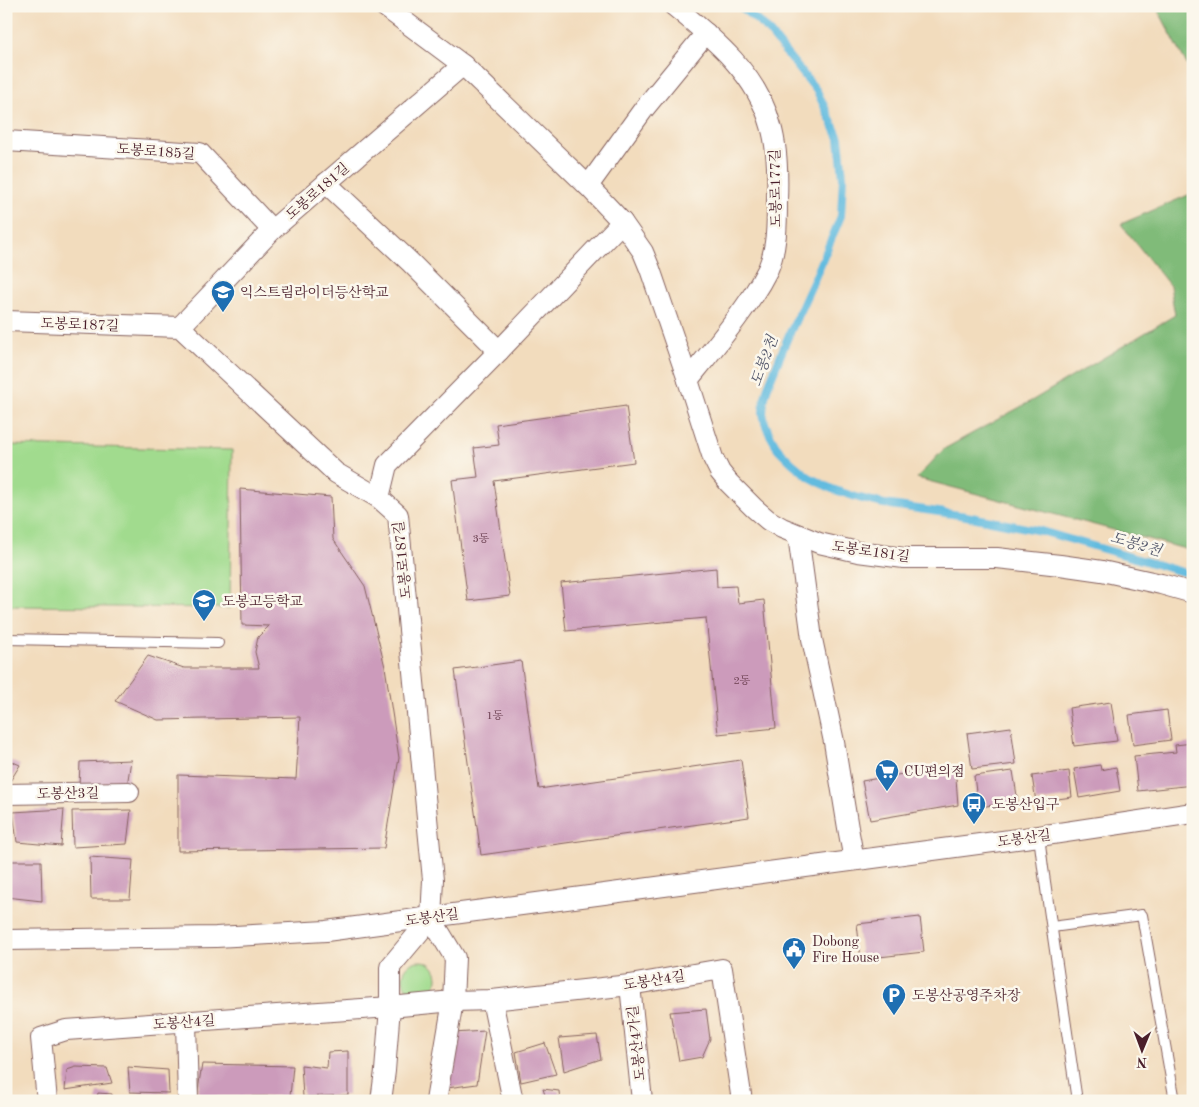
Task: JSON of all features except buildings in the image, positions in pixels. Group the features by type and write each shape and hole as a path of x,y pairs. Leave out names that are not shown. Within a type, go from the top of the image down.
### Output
{"street":[{"name":"도봉로181길","path":"384,6 464,65 588,186 622,222 643,252 650,269 688,380 712,458 729,483 768,520 798,535 839,549 904,558 997,558 1052,564 1102,571 1193,593"},
{"name":"도봉로177길","path":"674,6 716,41 740,68 759,95 771,126 775,146 777,179 777,220 772,259 767,271 740,315 688,380"},
{"path":"588,186 643,110 706,33"},
{"name":"도봉로181길","path":"180,327 272,230 464,65"},
{"name":"도봉로185길","path":"6,141 200,153 272,230"},
{"path":"326,183 410,262 499,351"},
{"path":"379,498 387,465 622,222"},
{"name":"도봉로187길","path":"6,321 180,327 336,473 379,498 398,515 433,880 431,918"},
{"path":"798,535 812,639 834,742 854,860"},
{"name":"도봉산3길","path":"6,794 129,792"},
{"name":"도봉산길","path":"6,940 216,937 326,931 1039,836 1193,813"},
{"path":"381,1101 390,1007 390,967 431,918 455,958 453,1001 436,1101"},
{"name":"도봉산4길","path":"48,1101 42,1038 66,1030 453,1001 492,1000 630,985 722,969 742,1101"},
{"name":"도봉산4가길","path":"630,985 642,1101"},
{"path":"492,1000 514,1101"},
{"path":"186,1022 188,1101"}],"lane":[{"path":"6,639 218,643"},
{"path":"1039,836 1077,1101"},
{"path":"1052,927 1142,915 1174,1101"}],"green space":[{"path":"1156,6 1193,6 1193,76"},
{"path":"1193,193 1193,551 917,478 944,449 1033,400 1175,315 1170,286 1121,224"},
{"path":"6,445 232,450 230,608 6,606"},
{"path":"420,961 427,962 432,966 436,971 436,985 432,990 427,994 420,995 413,994 408,990 404,985 403,978 404,971 408,966 413,962"}],"waterway":[{"name":"도봉2천","path":"739,6 765,27 817,91 839,138 843,177 841,216 788,337 768,386 764,401 763,413 765,423 778,449 809,477 832,489 859,498 1041,531 1193,575"}],"place":[{"name":"익스트림라이더등산학교","path":"223,313"},
{"name":"도봉고등학교","path":"204,622"},
{"name":"CU편의점","path":"887,792"},
{"name":"도봉산입구","path":"974,825"},
{"name":"Dobong Fire House","path":"794,970"},
{"name":"도봉산공영주차장","path":"894,1016"}]}
